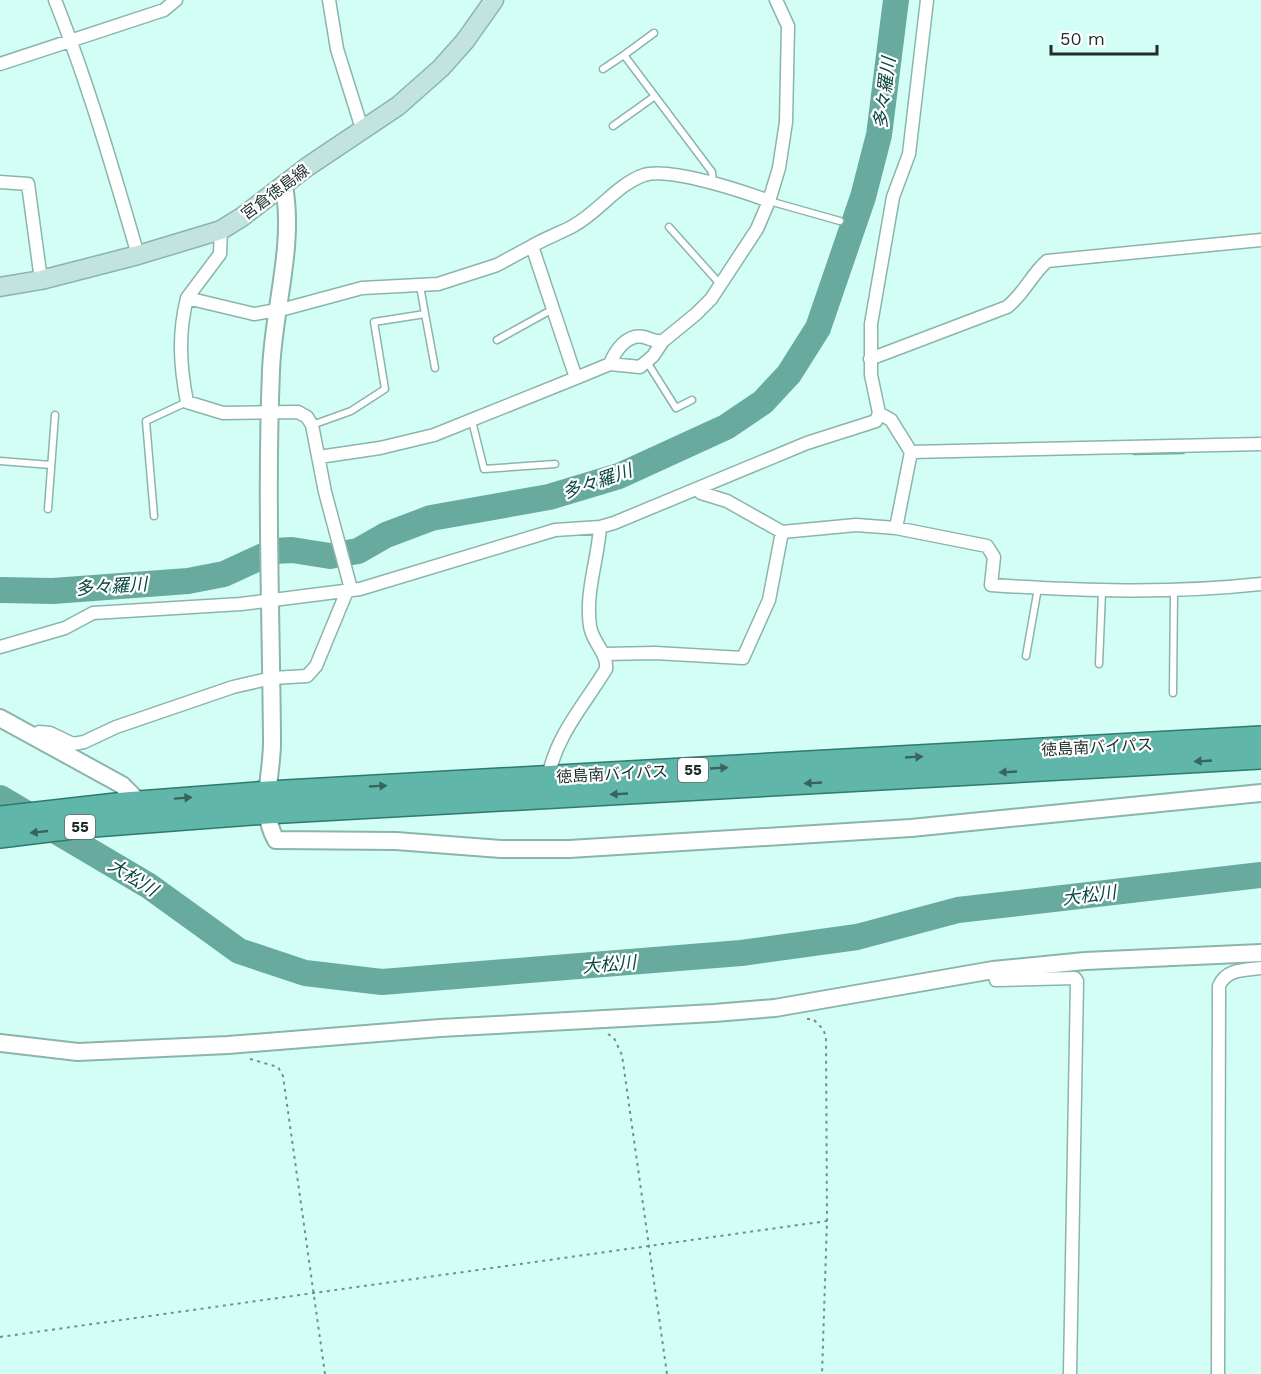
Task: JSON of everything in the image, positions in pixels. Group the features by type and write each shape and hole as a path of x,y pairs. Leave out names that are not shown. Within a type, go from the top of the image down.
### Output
{"highway":[{"name":"徳島南バイパス","path":"0,817 132,802 268,792 1261,737"},
{"name":"徳島南バイパス","path":"0,837 266,813 1261,758"}],"main road":[{"name":"宮倉徳島線","path":"0,287 41,280 138,255 221,230 307,167 399,106 441,68 465,41 494,0"}],"street":[{"path":"55,0 71,40 138,255"},
{"path":"0,64 164,10 175,0"},
{"path":"329,0 337,49 363,132"},
{"path":"319,457 407,442 472,421 609,364 630,369 640,368 663,341 696,314 720,284 757,229 769,201 782,151 786,122 788,26 776,0"},
{"path":"0,647 65,628 93,613 270,601 375,586 555,530 600,527 807,443 876,422 879,413 870,359 871,324 893,197 909,154 927,0"},
{"path":"187,298 254,314 362,288 420,286 463,277 496,265 573,226 644,175 666,174 713,184 769,201"},
{"path":"0,182 28,184 41,280"},
{"path":"284,186 289,213 276,310 269,412 273,753 266,813 269,828 276,840 396,841 501,849 569,849 911,828 1261,793"},
{"path":"35,736 39,732 50,733 73,744 84,742 146,716 233,687 272,678 300,677 311,673 349,590 312,425 307,417 298,412 223,413 187,402 181,371 181,324 187,298 220,254 221,230"},
{"path":"870,359 1007,307 1020,297 1037,270 1047,261 1261,240"},
{"path":"532,246 576,378"},
{"path":"609,364 613,354 623,343 635,337 663,341"},
{"path":"879,413 891,420 911,452 896,528"},
{"path":"911,452 1261,444"},
{"path":"697,489 701,493 727,501 782,532 810,531 839,525 896,528 987,546 994,557 991,585 1102,592 1174,592 1261,584"},
{"path":"548,778 556,751 578,709 606,669 607,661 595,643 590,627 589,605 600,527"},
{"path":"604,654 655,653 735,660 743,658 769,600 782,532"},
{"path":"0,718 122,785 132,802"},
{"path":"0,1043 78,1052 228,1045 440,1028 775,1008 993,970 1097,961 1261,953"},
{"path":"1218,1374 1219,986 1222,978 1232,972 1261,968"},
{"path":"993,970 996,980 1075,978 1077,981 1070,1374"}],"lane":[{"path":"603,69 654,33"},
{"path":"624,55 712,172 713,184"},
{"path":"613,126 655,96"},
{"path":"769,201 840,221"},
{"path":"669,227 720,284"},
{"path":"420,286 435,368"},
{"path":"497,340 553,309"},
{"path":"312,425 351,411 385,389 374,322 425,314"},
{"path":"647,362 676,408 692,400"},
{"path":"154,516 146,421 187,402"},
{"path":"48,510 55,415"},
{"path":"472,421 484,469 555,464"},
{"path":"0,461 51,465"},
{"path":"1026,656 1038,588"},
{"path":"1099,664 1102,592"},
{"path":"1173,693 1174,592"}],"path":[{"path":"801,1020 813,1019 823,1029 826,1037 827,1221 822,1374"},
{"path":"605,1033 614,1038 622,1055 667,1374"},
{"path":"228,1045 242,1057 278,1067 283,1076 325,1374"},
{"path":"0,1337 648,1244 827,1221"}],"waterway":[{"name":"多々羅川","path":"0,590 53,591 188,581 224,574 274,551 292,550 330,556 358,551 386,535 431,518 549,497 619,476 726,427 763,402 789,374 818,328 863,197 879,135 896,0"},
{"path":"1134,453 1183,452"},
{"name":"大松川","path":"0,798 149,886 239,951 305,973 382,982 741,953 857,937 958,910 1261,875"}]}
